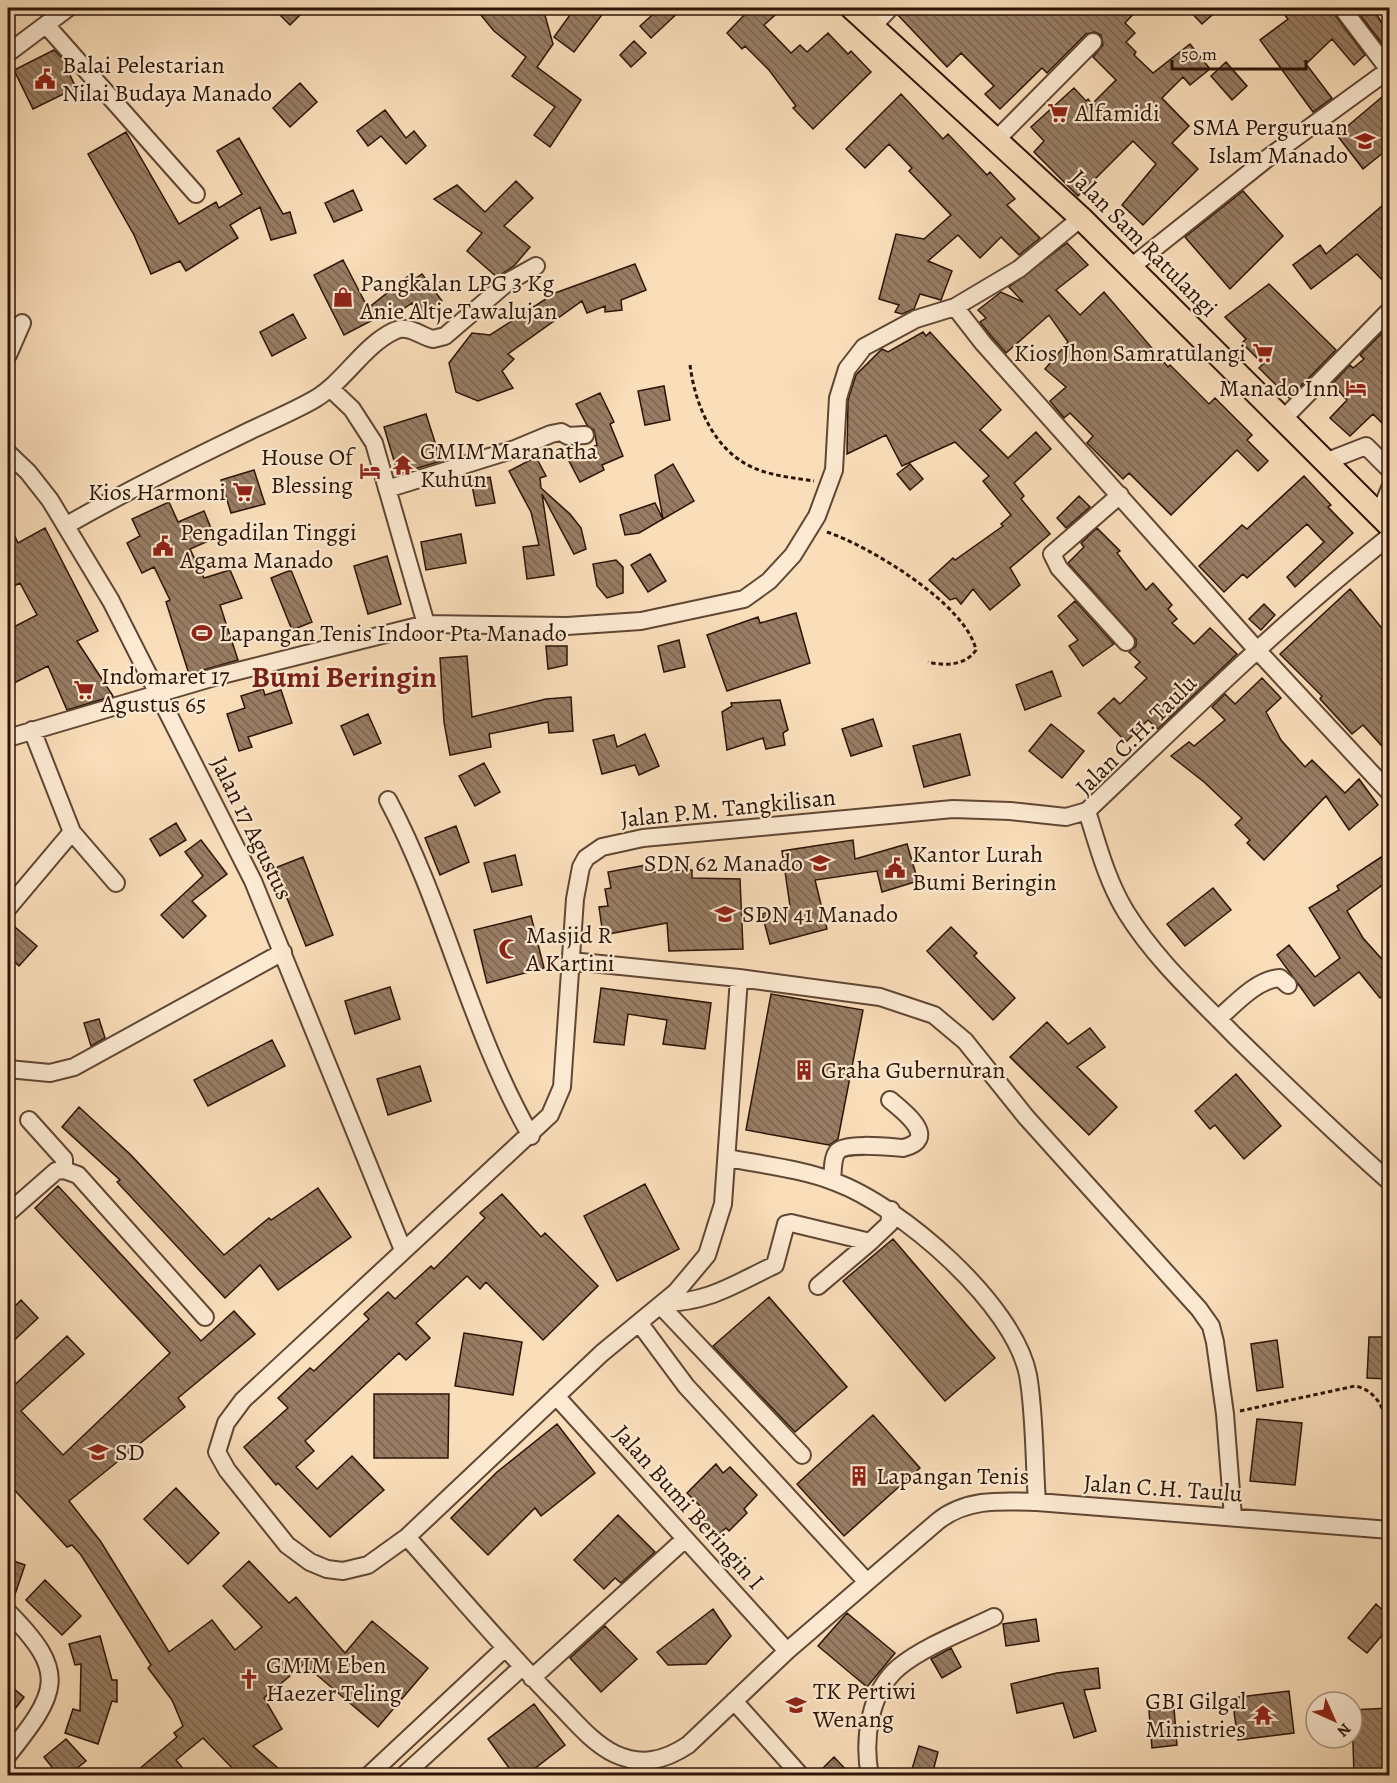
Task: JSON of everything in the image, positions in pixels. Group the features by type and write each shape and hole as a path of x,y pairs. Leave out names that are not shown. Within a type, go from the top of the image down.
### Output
{"main road":[{"name":"Jalan Sam Ratulangi","path":"852,8 1081,218 1384,521"}],"street":[{"path":"8,53 47,26 68,8"},
{"path":"873,26 890,8"},
{"path":"1131,267 1269,157 1389,69 1342,8"},
{"path":"47,26 196,194"},
{"path":"997,139 1093,42"},
{"path":"8,738 158,693 426,624 567,626 641,621 707,609 744,599 769,581 793,555 811,527 830,484 838,398 847,369 864,347 916,319 955,307 1019,268 1081,218"},
{"path":"67,525 331,389 362,356 392,332 400,329 416,331 426,338 438,339 509,281 536,266"},
{"path":"955,307 983,343 1257,650 1389,793"},
{"path":"1282,420 1389,310"},
{"path":"8,355 21,323"},
{"path":"331,389 351,409 374,443 426,624"},
{"path":"387,489 514,449 551,434 561,432 568,436 585,435"},
{"path":"1325,462 1366,446 1389,470"},
{"name":"Jalan 17 Agustus","path":"8,453 28,472 67,525 111,601 253,880 403,1250"},
{"path":"1384,521 1389,488"},
{"path":"1120,495 1052,554 1059,568 1126,642"},
{"name":"Jalan C.H. Taulu","path":"1389,536 1337,578 1257,650 1087,811 1106,874 1142,937 1174,975 1328,1127 1389,1182"},
{"path":"32,730 72,832 116,883"},
{"path":"388,800 409,839 459,974 513,1106 531,1136"},
{"name":"Jalan P.M. Tangkilisan","path":"407,1537 368,1565 343,1571 327,1569 310,1562 287,1545 227,1470 217,1452 226,1423 243,1400 403,1250 531,1136 550,1115 562,1087 575,899 581,867 586,858 602,847 643,838 953,809 1010,811 1066,817 1087,811"},
{"path":"8,908 72,832"},
{"path":"8,1069 50,1073 74,1067 283,952"},
{"path":"571,961 739,978 880,997 934,1015 965,1041 1026,1117 1199,1309 1210,1326 1215,1342 1224,1414 1233,1517"},
{"path":"657,1776 645,1762 613,1753 592,1738 527,1672 407,1537 602,1353 662,1304 707,1255 723,1204 739,978"},
{"path":"1218,1018 1272,978 1280,978 1288,985"},
{"path":"832,1181 835,1156 841,1148 850,1146 903,1148 910,1146 915,1140 918,1130 915,1121 890,1100"},
{"path":"29,1120 64,1159 64,1170"},
{"path":"728,1158 832,1181 891,1210 915,1227 994,1307 1016,1338 1028,1375 1037,1503"},
{"path":"8,1213 56,1171 64,1170 78,1175 205,1317"},
{"path":"818,1286 889,1224 891,1210"},
{"path":"662,1304 691,1302 716,1294 776,1265 786,1224 791,1223 870,1242"},
{"path":"662,1304 802,1455"},
{"path":"640,1324 686,1386 867,1582"},
{"name":"Jalan Bumi Beringin I","path":"556,1396 787,1651"},
{"name":"Jalan C.H. Taulu","path":"645,1762 675,1754 688,1745 787,1651 938,1521 956,1509 982,1502 1037,1503 1389,1530"},
{"path":"403,1776 441,1741 685,1539"},
{"path":"8,1612 42,1651 50,1677 48,1692 41,1711 8,1755"},
{"path":"870,1776 867,1740 873,1710 888,1678 900,1666 927,1650 994,1617"},
{"path":"368,1776 505,1648"},
{"path":"734,1701 801,1776"},
{"path":"425,1723 441,1741"}],"path":[{"path":"690,365 698,404 705,420 728,451 754,468 830,484"},
{"path":"811,527 850,540 875,553 914,579 961,622 975,644 976,650 973,655 960,663 928,662"},
{"path":"1224,1414 1355,1386 1364,1388 1378,1400 1384,1412 1389,1436"}],"building":[{"path":"273,8 307,8 290,25"},
{"path":"475,8 543,8 553,44 537,67 581,100 550,147 534,135 555,107 512,76 526,57 494,31"},
{"path":"575,8 607,8 574,52 554,37"},
{"path":"660,8 683,8 651,38 640,26"},
{"path":"751,8 783,8 764,25 791,53 800,45 807,52 828,33 848,54 851,51 871,72 813,129 793,108 796,106 769,70 745,46 742,49 727,33"},
{"path":"900,8 1139,8 1125,23 1135,33 1126,42 1136,52 1134,55 1153,73 1190,44 1210,69 1190,85 1183,77 1162,98 1189,126 1172,143 1198,169 1143,225 1122,205 1156,164 1133,141 1078,196 1034,152 1044,141 1031,127 1074,88 1092,104 1116,80 1093,57 1103,45 1101,35 1095,32 1086,34 1047,73 1042,68 1000,109 985,94 994,86 961,53 947,67 898,15"},
{"path":"1187,8 1220,8 1202,24"},
{"path":"1279,8 1332,8 1334,14 1365,55 1354,65 1332,39 1306,64 1332,98 1313,112 1260,40 1288,19"},
{"path":"1355,8 1373,8 1384,27 1389,22 1389,53"},
{"path":"634,41 646,53 631,67 620,55"},
{"name":"Balai Pelestarian Nilai Budaya Manado","path":"54,50 62,58 76,88 33,109 14,70"},
{"path":"1226,62 1247,86 1232,100 1211,76"},
{"path":"300,83 317,102 290,127 273,108"},
{"name":"SMA Perguruan Islam Manado","path":"1389,91 1389,148 1363,169 1337,135"},
{"path":"901,94 943,139 948,134 987,175 990,172 1015,199 1007,205 1040,238 1019,255 1001,237 980,258 958,235 928,261 952,271 941,300 920,294 914,309 902,314 895,312 899,305 879,299 896,234 924,239 951,215 909,171 912,168 889,144 865,168 846,149"},
{"path":"385,110 406,138 414,131 426,146 406,164 381,136 368,146 357,131"},
{"path":"126,132 179,224 216,202 219,208 242,194 217,151 239,138 283,214 290,212 296,233 271,240 260,207 230,225 238,238 186,271 180,261 151,274 134,235 88,154"},
{"path":"516,181 533,198 504,226 530,247 514,266 497,277 467,251 482,233 434,199 457,185 485,212"},
{"path":"353,190 362,210 334,222 325,203"},
{"path":"1243,191 1283,236 1230,289 1185,237"},
{"path":"1389,200 1389,287 1357,254 1311,289 1293,265 1320,245 1326,254"},
{"path":"1067,243 1088,265 1056,290 1080,315 1104,292 1168,367 1170,365 1209,404 1215,398 1252,435 1247,440 1268,461 1258,471 1237,450 1171,515 1129,473 1123,479 1087,443 1093,436 1070,413 1064,418 1050,401 1066,387 1045,369 1068,342 1049,315 1006,353 991,336 980,322 986,318 978,310 1001,292 1023,302 1009,287"},
{"path":"343,260 368,308 411,274 416,278 422,274 442,301 423,320 412,303 392,317 388,312 344,335 314,275"},
{"path":"635,264 646,290 621,300 622,310 605,312 605,306 587,313 582,301 508,354 514,359 502,371 513,388 478,401 456,392 449,363 472,333 490,335 555,293"},
{"path":"1269,284 1336,350 1289,398 1259,368 1263,364 1242,343 1246,339 1225,317"},
{"path":"293,314 306,338 272,356 260,332"},
{"path":"1389,326 1389,430 1373,414 1350,436 1330,418 1347,400 1332,384 1350,365 1353,368 1364,359 1360,355"},
{"path":"923,332 926,336 930,332 1001,410 980,430 1008,458 1036,432 1051,449 1014,483 1024,496 1021,499 1050,534 1010,568 1020,585 990,610 973,589 961,604 956,598 950,600 929,580 953,558 955,560 1003,526 1001,524 1011,515 983,481 989,476 955,442 902,466 886,435 847,454 848,400 856,375 882,349 888,352"},
{"path":"664,386 670,420 645,425 638,391"},
{"path":"600,393 614,422 610,424 623,456 602,465 604,470 580,482 568,459 597,445 594,430 587,425 576,404"},
{"path":"426,414 441,461 398,474 384,427"},
{"path":"536,457 546,476 540,478 541,488 570,514 581,528 586,549 574,554 542,494 554,575 527,579 523,547 539,545 531,512 509,471"},
{"path":"673,464 694,501 663,519 655,475"},
{"path":"910,464 923,479 910,490 897,474"},
{"name":"Kios Harmoni","path":"254,470 265,504 231,513 221,480"},
{"path":"1304,476 1331,505 1328,507 1353,533 1295,587 1287,577 1324,542 1307,524 1247,578 1243,574 1224,592 1199,566 1242,525 1247,529"},
{"path":"490,477 495,503 476,506 471,480"},
{"path":"1079,496 1090,507 1066,528 1057,518"},
{"path":"169,502 178,522 204,511 215,538 190,549 204,578 230,570 242,598 220,605 238,660 189,674 166,602 170,600 154,567 142,573 127,543 140,536 132,519"},
{"path":"655,503 663,519 639,533 625,535 620,515"},
{"path":"8,521 18,543 45,528 98,631 77,641 113,696 67,710 48,666 8,686 8,630 37,615 20,583 8,589"},
{"path":"1097,528 1120,551 1117,553 1146,590 1153,583 1172,605 1168,609 1177,619 1172,623 1194,644 1210,628 1237,654 1158,729 1148,720 1126,742 1098,713 1114,698 1120,704 1147,678 1135,667 1140,662 1129,652 1136,646 1136,639 1068,563 1084,547 1081,543"},
{"path":"461,534 466,563 426,570 421,542"},
{"path":"650,554 666,581 648,592 631,565"},
{"path":"387,556 401,604 368,614 354,566"},
{"path":"616,560 623,567 623,593 607,598 597,586 593,564"},
{"path":"291,570 312,622 292,630 271,578"},
{"path":"1350,589 1389,637 1389,754 1363,725 1352,734 1320,699 1322,696 1280,654"},
{"path":"1075,601 1114,644 1083,666 1069,646 1078,640 1058,616"},
{"path":"1264,604 1275,615 1261,630 1249,619"},
{"path":"796,613 810,663 727,691 707,635 758,617 760,623"},
{"path":"679,640 685,667 664,672 658,646"},
{"path":"546,646 567,646 567,665 548,669"},
{"path":"467,656 472,717 546,699 571,697 573,731 549,733 548,722 489,734 491,747 450,755 444,722 440,658"},
{"path":"1052,671 1061,696 1025,710 1016,685"},
{"path":"1262,678 1281,698 1266,712 1281,740 1305,767 1312,760 1345,793 1359,779 1378,805 1349,830 1326,796 1264,860 1247,843 1250,840 1235,825 1242,818 1204,782 1171,756 1189,742 1194,746 1225,720 1212,707 1225,694 1235,704"},
{"path":"263,689 265,695 281,690 292,723 248,737 252,747 239,751 227,714 245,708 241,696"},
{"path":"780,700 788,730 783,733 785,745 766,749 763,738 727,750 722,712 732,706 731,703"},
{"path":"368,714 381,743 354,755 341,726"},
{"path":"873,719 882,746 851,756 842,729"},
{"path":"1051,724 1084,751 1062,778 1029,751"},
{"path":"645,734 659,766 639,775 635,765 602,774 593,740 614,735 617,747"},
{"path":"960,734 970,775 924,787 913,746"},
{"path":"484,763 500,792 475,806 459,776"},
{"path":"176,823 186,840 160,856 150,839"},
{"path":"456,826 469,862 440,875 425,838"},
{"path":"201,840 227,874 192,901 206,916 183,938 161,915 203,876 185,852"},
{"path":"853,840 855,859 907,844 918,881 882,892 877,871 815,880 827,929 770,944 762,914 790,906 782,851"},
{"path":"1389,852 1389,880 1347,911 1363,938 1389,967 1389,991 1380,998 1359,972 1314,1006 1277,955 1289,945 1315,977 1340,958 1309,908 1339,890 1337,886"},
{"path":"515,855 522,885 492,892 484,863"},
{"path":"303,857 333,935 306,946 275,868"},
{"path":"652,864 653,872 692,870 692,878 740,879 743,949 669,951 667,923 603,935 599,907 608,906 605,889 611,888 608,872"},
{"path":"1213,888 1231,910 1185,946 1167,924"},
{"name":"Masjid R A Kartini","path":"531,916 544,968 487,983 474,930"},
{"path":"8,921 37,946 19,966 8,956"},
{"path":"951,927 977,953 974,956 1015,998 993,1020 927,951"},
{"path":"390,987 400,1019 355,1034 345,1001"},
{"path":"601,988 711,1003 705,1049 663,1044 667,1020 628,1014 624,1045 594,1042"},
{"name":"Graha Gubernuran","path":"771,994 863,1010 838,1139 829,1145 746,1130"},
{"path":"99,1019 105,1038 91,1046 84,1023"},
{"path":"1047,1022 1068,1044 1090,1028 1105,1047 1077,1067 1117,1107 1089,1135 1010,1057"},
{"path":"272,1040 285,1066 208,1106 194,1080"},
{"path":"420,1066 431,1101 388,1115 377,1079"},
{"path":"1236,1074 1281,1126 1244,1159 1215,1125 1210,1129 1195,1111"},
{"path":"79,1107 131,1155 224,1255 269,1218 271,1220 318,1188 351,1237 278,1290 260,1265 225,1298 117,1182 120,1180 62,1127"},
{"path":"645,1184 679,1249 617,1281 584,1216"},
{"path":"58,1186 201,1341 234,1311 255,1334 178,1398 185,1407 69,1501 101,1542 169,1652 212,1620 235,1650 262,1627 223,1586 249,1561 289,1603 296,1597 345,1653 372,1621 428,1668 378,1727 304,1664 264,1698 282,1729 253,1746 287,1776 240,1776 203,1738 176,1760 189,1776 131,1776 177,1737 174,1733 183,1726 172,1700 148,1668 151,1665 81,1555 72,1545 67,1547 8,1483 8,1391 67,1336 84,1354 21,1411 63,1455 170,1353 35,1208"},
{"path":"502,1194 541,1237 545,1233 598,1286 543,1340 486,1282 480,1289 467,1276 416,1323 430,1338 406,1360 399,1353 305,1441 314,1451 296,1467 317,1489 352,1456 384,1490 330,1537 278,1483 276,1485 244,1447 288,1408 278,1398 310,1368 314,1371 369,1319 364,1314 388,1292 395,1299 431,1266 434,1269 485,1218 480,1213"},
{"path":"893,1239 995,1358 945,1401 843,1281"},
{"path":"769,1297 847,1387 795,1432 713,1346"},
{"path":"21,1300 38,1318 8,1346 8,1313"},
{"path":"464,1333 522,1342 513,1395 455,1386"},
{"path":"1369,1337 1389,1337 1389,1379 1367,1378"},
{"path":"1277,1340 1283,1387 1257,1391 1251,1344"},
{"path":"374,1394 449,1394 448,1458 374,1458"},
{"name":"Lapangan Tenis","path":"873,1415 920,1468 844,1536 797,1484"},
{"path":"1257,1419 1302,1423 1295,1485 1250,1481"},
{"path":"557,1424 595,1473 541,1516 535,1508 488,1555 451,1518 497,1472"},
{"path":"716,1464 723,1473 730,1467 757,1495 744,1509 747,1513 729,1531 726,1528 719,1534 698,1514 703,1509 687,1493"},
{"path":"176,1488 219,1533 188,1564 144,1519"},
{"path":"618,1515 655,1552 621,1583 615,1578 604,1589 574,1560"},
{"path":"8,1559 25,1565 12,1603 8,1602"},
{"path":"45,1580 81,1616 62,1635 26,1600"},
{"path":"1376,1604 1389,1616 1389,1627 1367,1653 1348,1638"},
{"path":"713,1609 731,1636 706,1664 668,1665 657,1652"},
{"path":"847,1613 895,1653 867,1687 818,1646"},
{"path":"1036,1619 1039,1641 1006,1646 1003,1624"},
{"path":"605,1626 637,1659 601,1692 570,1658"},
{"path":"100,1636 112,1680 117,1680 117,1702 112,1701 98,1744 65,1733 73,1709 80,1711 81,1664 75,1665 69,1644"},
{"path":"951,1648 961,1667 942,1678 931,1659"},
{"path":"1098,1668 1100,1688 1084,1690 1096,1731 1074,1738 1063,1703 1017,1713 1011,1684 1057,1673"},
{"path":"8,1684 24,1697 8,1718"},
{"name":"GBI Gilgal Ministries","path":"1289,1691 1294,1733 1238,1740 1232,1698"},
{"path":"534,1704 565,1745 525,1776 515,1776 488,1739"},
{"path":"1174,1708 1177,1745 1152,1748 1149,1711"},
{"path":"1389,1708 1389,1776 1354,1776 1353,1750 1364,1750 1364,1709"},
{"path":"66,1739 86,1761 67,1776 59,1776 44,1757"},
{"path":"919,1746 938,1752 932,1775 912,1769"},
{"path":"834,1757 852,1776 815,1776"}],"place":[{"name":"Balai Pelestarian Nilai Budaya Manado","path":"45,79"},
{"name":"Alfamidi","path":"1058,113"},
{"name":"SMA Perguruan Islam Manado","path":"1365,141"},
{"name":"Pangkalan LPG 3 Kg Anie Altje Tawalujan","path":"343,297"},
{"name":"Kios Jhon Samratulangi","path":"1263,353"},
{"name":"Manado Inn","path":"1356,388"},
{"name":"GMIM Maranatha Kuhun","path":"403,465"},
{"name":"House Of Blessing","path":"370,471"},
{"name":"Kios Harmoni","path":"243,492"},
{"name":"Pengadilan Tinggi Agama Manado","path":"163,546"},
{"name":"Lapangan Tenis Indoor Pta Manado","path":"202,633"},
{"name":"Indomaret 17 Agustus 65","path":"84,690"},
{"name":"SDN 62 Manado","path":"820,863"},
{"name":"Kantor Lurah Bumi Beringin","path":"895,868"},
{"name":"SDN 41 Manado","path":"725,914"},
{"name":"Masjid R A Kartini","path":"509,949"},
{"name":"Graha Gubernuran","path":"804,1070"},
{"name":"SD","path":"98,1452"},
{"name":"Lapangan Tenis","path":"859,1476"},
{"name":"GMIM Eben Haezer Teling","path":"249,1679"},
{"name":"TK Pertiwi Wenang","path":"796,1705"},
{"name":"GBI Gilgal Ministries","path":"1263,1715"}],"district":[{"name":"Bumi Beringin","path":"344,677"}]}
